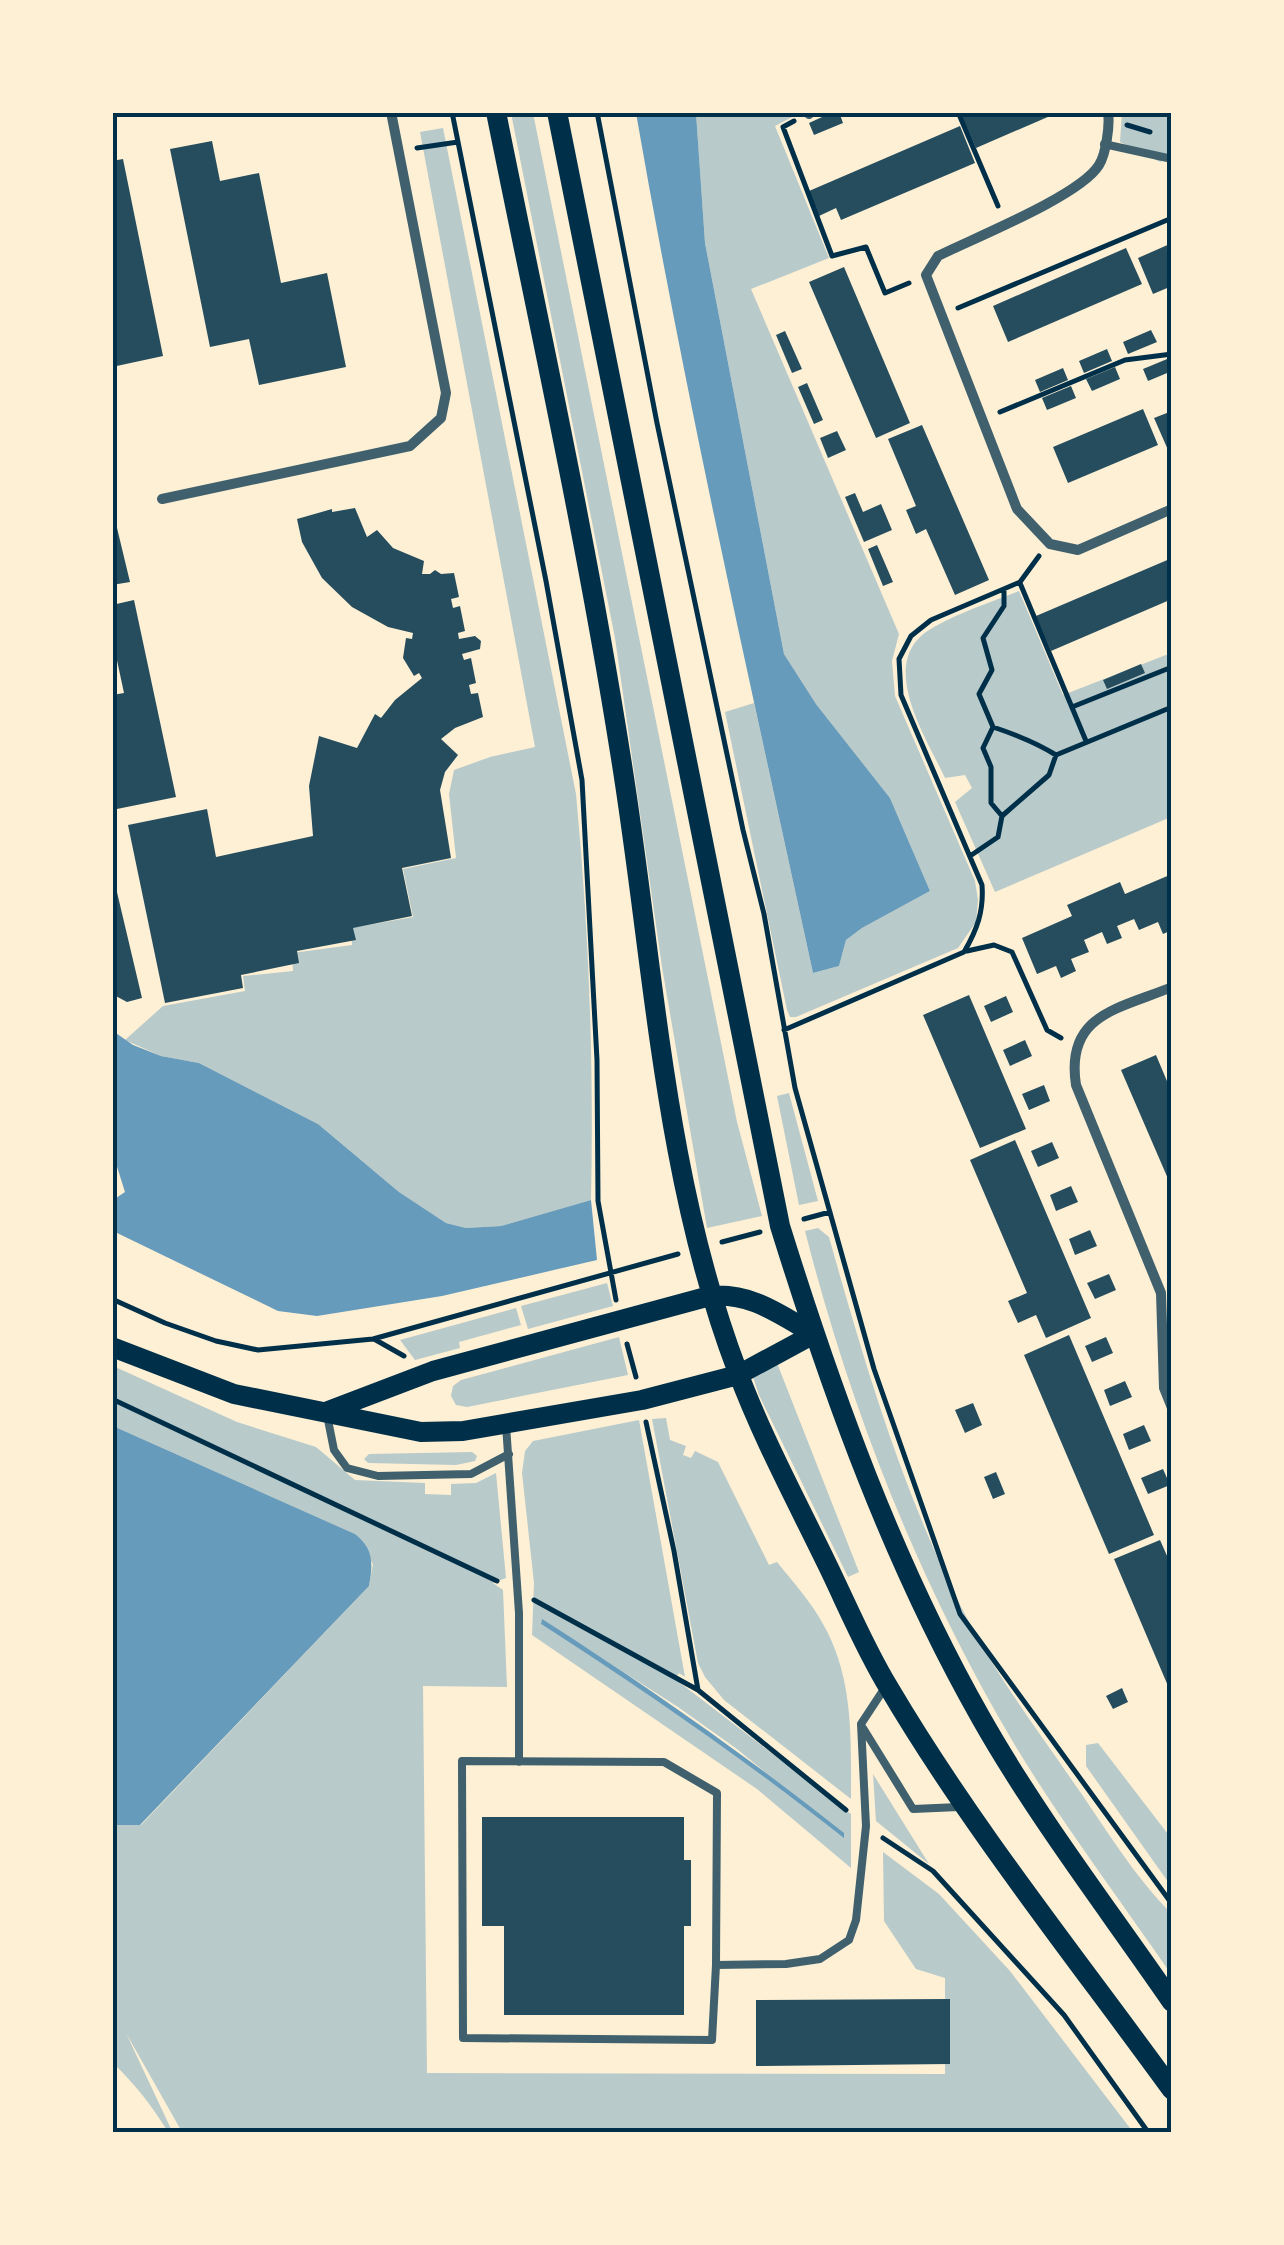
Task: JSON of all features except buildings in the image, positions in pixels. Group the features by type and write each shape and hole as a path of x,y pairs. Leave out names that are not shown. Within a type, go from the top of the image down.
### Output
{"main road":[{"path":"496,112 618,736 660,1051 697,1249 710,1296 738,1375 779,1466 887,1686 965,1807 1172,2090"},
{"path":"556,112 780,1226 814,1334 861,1465 909,1580 947,1655 982,1720 1035,1802 1172,2002"},
{"path":"326,1412 433,1372 710,1296 729,1294 754,1300 814,1334"},
{"path":"112,1347 234,1394 421,1432 463,1431 642,1400 738,1375 814,1334"}],"street":[{"path":"162,499 410,446 440,418 446,393 391,112"},
{"path":"1109,116 1100,165 1074,189 938,256 926,275 1017,509 1050,544 1078,550 1172,509"},
{"path":"1172,987 1089,1024 1074,1064 1076,1085 1161,1293 1166,1340 1164,1388 1172,1408"}],"lane":[{"path":"1104,144 1172,160"},
{"path":"326,1412 334,1450 347,1468 378,1476 471,1474 509,1454"},
{"path":"506,1424 516,1590 519,1762"},
{"path":"716,1965 820,1960 849,1940 856,1920 866,1826 861,1724 887,1686"},
{"path":"861,1724 913,1809 965,1807"},
{"path":"462,1761 664,1762 718,1792 716,1965 712,2040 463,2038 462,1761"}],"path":[{"path":"597,112 665,462 742,830 764,914 795,1088 874,1369 960,1614 1172,1904"},
{"path":"958,112 1005,223"},
{"path":"808,113 783,126 832,256 866,247 885,294 926,275"},
{"path":"1109,116 1156,134"},
{"path":"399,151 458,142"},
{"path":"941,316 1172,218"},
{"path":"981,420 1125,360 1172,354"},
{"path":"964,952 978,927 982,885 901,695 899,659 910,636 931,620 1020,582 1050,544"},
{"path":"1020,582 1086,741"},
{"path":"1002,816 991,803 990,767 983,753 993,727 979,694 992,670 983,638 1004,606 1004,589"},
{"path":"1072,708 1172,666"},
{"path":"993,727 1024,734 1034,746 1056,754 1172,707"},
{"path":"970,856 998,836 1002,816 1049,775 1056,754"},
{"path":"784,1030 964,952 994,945 1012,952 1047,1030 1077,1048"},
{"path":"112,1299 216,1341 258,1350 373,1339 830,1212"},
{"path":"112,1399 516,1590 698,1690"}],"shaded area":[{"path":"793,112 794,116 775,126 829,258 751,289 899,634 892,661 895,696 975,881 978,900 976,922 958,948 790,1017 725,712 754,703 813,973 839,966 846,940 930,891 890,798 816,704 784,654 705,243 696,113"},
{"path":"511,113 533,113 737,1122 762,1216 707,1228 662,967 615,638"},
{"path":"1122,113 1171,113 1171,157 1160,162 1120,142"},
{"path":"443,128 576,794 591,1048 591,1200 501,1226 466,1228 446,1223 399,1192 318,1124 199,1063 161,1056 125,1040 163,1006 245,991 243,976 293,971 292,953 352,945 351,928 413,917 403,869 456,858 449,794 454,770 535,747 420,132"},
{"path":"1019,591 1063,695 1171,653 1171,817 995,892 955,802 972,788 965,775 945,778 917,720 906,678 908,658 916,641 934,627"},
{"path":"789,1093 818,1201 799,1205 777,1096"},
{"path":"818,1228 829,1237 890,1437 948,1581 1022,1708 1133,1868 1171,1913 1171,1974 1031,1772 947,1620 891,1494 844,1364 805,1231"},
{"path":"607,1283 613,1306 528,1329 521,1306"},
{"path":"516,1308 521,1325 459,1342 460,1348 415,1360 400,1340"},
{"path":"619,1337 628,1375 467,1407 456,1405 451,1396 453,1386 461,1380"},
{"path":"777,1363 859,1572 848,1577 752,1374"},
{"path":"113,1366 237,1422 316,1447 355,1480 425,1483 425,1494 451,1495 451,1484 476,1483 496,1473 506,1578 493,1583 503,1590 507,1687 423,1686 427,2073 945,2074 945,1978 916,1969 884,1921 883,1852 939,1894 1010,1971 1133,2132 182,2132 126,2033 172,2131 168,2132 113,2063 113,1825 141,1825 369,1586 373,1564 355,1534 113,1426"},
{"path":"666,1418 670,1440 686,1446 683,1455 691,1458 695,1451 718,1462 769,1565 777,1562 818,1616 833,1645 849,1710 851,1799 724,1700 698,1663 652,1419"},
{"path":"639,1420 685,1677 679,1673 675,1679 851,1814 851,1868 757,1789 532,1635 534,1583 522,1473 525,1451 533,1441","holes":["542,1620 737,1749 844,1837 676,1711 541,1624"]},
{"path":"472,1452 477,1456 475,1461 456,1465 368,1463 364,1459 369,1454"},
{"path":"1098,1743 1171,1838 1171,1886 1086,1766 1086,1745"},
{"path":"873,1774 929,1864 876,1821"}],"water":[{"path":"636,113 696,113 705,243 784,654 816,704 890,798 930,891 846,940 839,966 813,973 698,436"},
{"path":"113,1031 133,1045 161,1056 199,1063 318,1124 399,1192 446,1223 466,1228 501,1226 591,1200 597,1260 442,1296 317,1316 278,1311 113,1231 113,1200 125,1192 113,1154"},
{"path":"113,1426 355,1534 366,1545 371,1564 369,1586 140,1825 113,1825"},
{"path":"542,1619 734,1749 844,1833 844,1838 695,1727 541,1624"}]}
